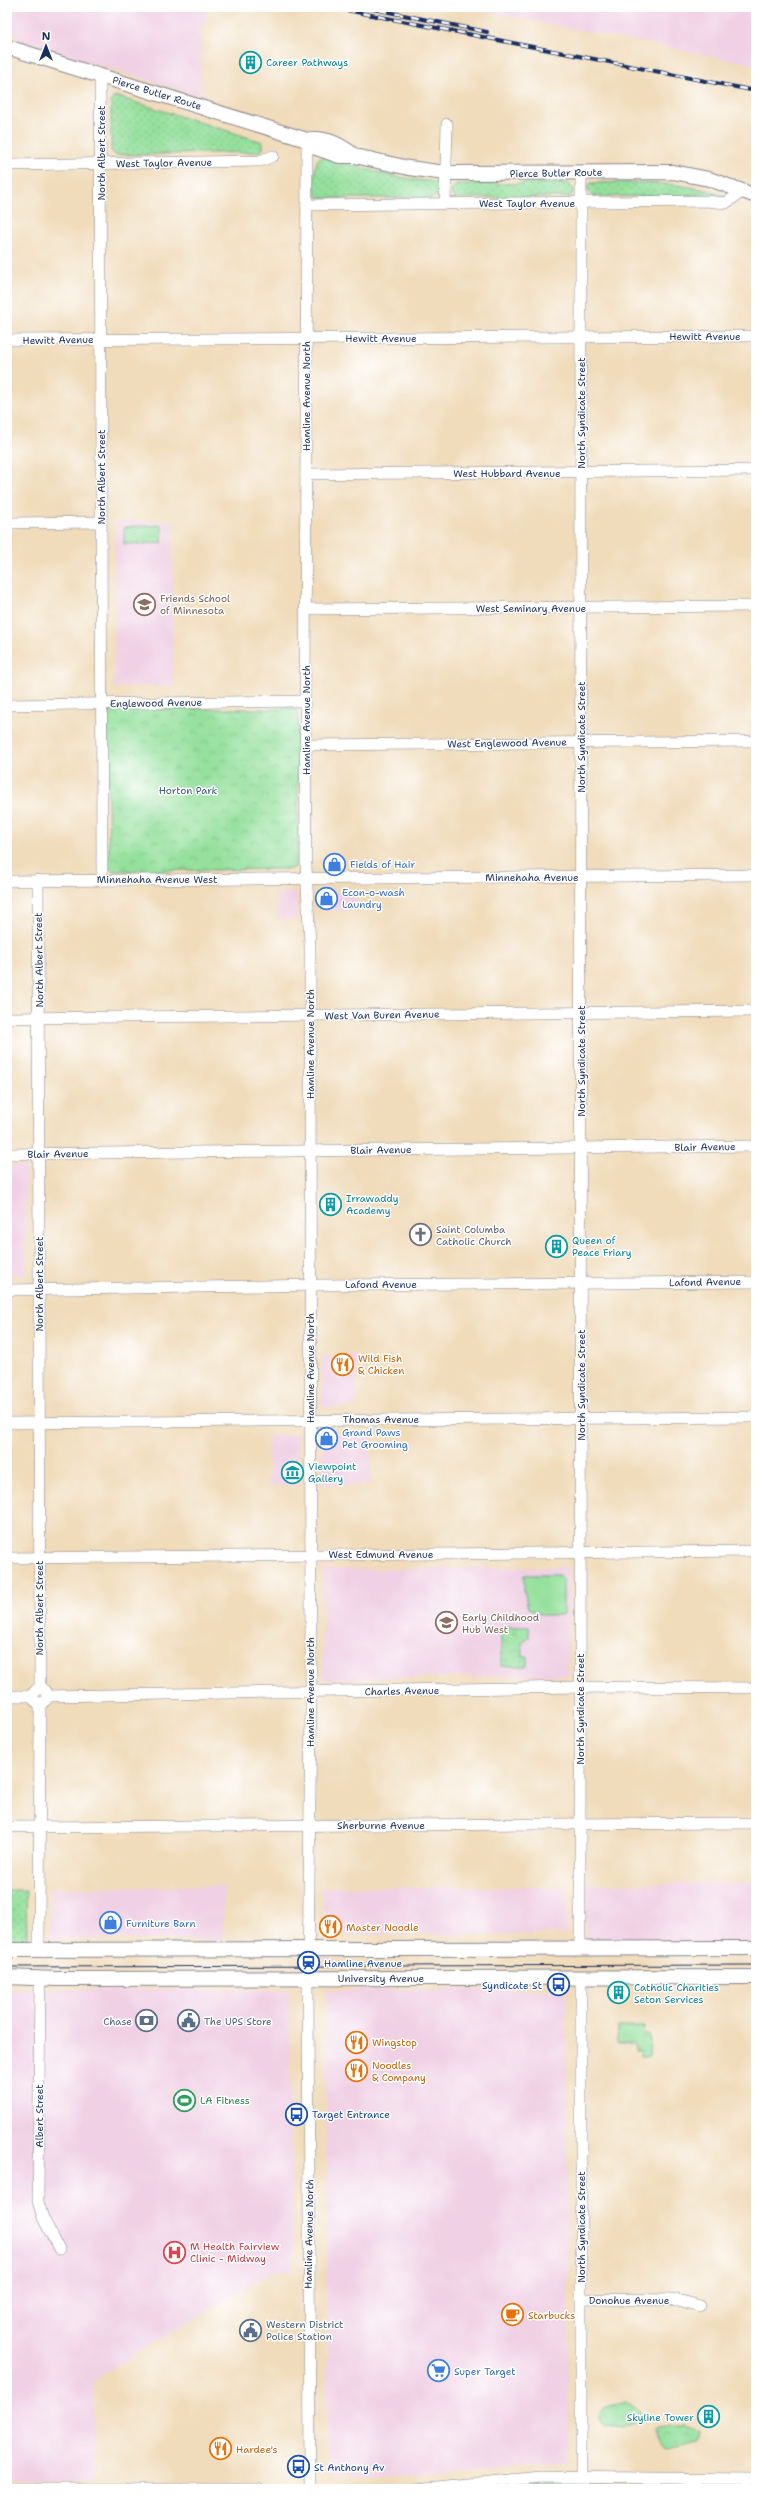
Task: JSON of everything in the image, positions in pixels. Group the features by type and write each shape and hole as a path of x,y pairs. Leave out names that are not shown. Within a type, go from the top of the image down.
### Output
{"main road":[{"name":"Pierce Butler Route","path":"7,47 307,140 320,150 339,156 355,156 409,168 445,173 673,172 708,179 750,193"},
{"path":"7,1950 756,1948"},
{"name":"University Avenue","path":"7,1977 40,1979 756,1977"}],"street":[{"name":"North Albert Street","path":"100,76 102,879"},
{"path":"445,204 447,124"},
{"name":"Hamline Avenue North","path":"307,140 305,701 310,1016 311,1693 308,1979 310,2489"},
{"name":"West Taylor Avenue","path":"7,165 260,161 273,156"},
{"name":"North Syndicate Street","path":"580,1948 581,173"},
{"name":"West Taylor Avenue","path":"307,205 719,203 731,202 750,193"},
{"name":"Hewitt Avenue","path":"7,340 756,336"},
{"name":"West Hubbard Avenue","path":"306,474 756,470"},
{"path":"7,523 101,522"},
{"name":"West Seminary Avenue","path":"306,609 756,606"},
{"name":"Englewood Avenue","path":"7,705 305,701"},
{"name":"West Englewood Avenue","path":"306,745 756,740"},
{"name":"Minnehaha Avenue","path":"308,878 756,875"},
{"name":"Minnehaha Avenue West","path":"7,881 308,878"},
{"name":"North Albert Street","path":"38,880 40,1290 38,1558 40,1696 38,1827 39,1950"},
{"name":"West Van Buren Avenue","path":"7,1018 756,1011"},
{"name":"Blair Avenue","path":"7,1154 756,1146"},
{"name":"Lafond Avenue","path":"7,1290 310,1285 756,1282"},
{"name":"Thomas Avenue","path":"7,1424 756,1417"},
{"name":"West Edmund Avenue","path":"7,1558 756,1551"},
{"name":"Charles Avenue","path":"7,1696 311,1693 580,1687 756,1688"},
{"name":"Sherburne Avenue","path":"7,1827 756,1823"},
{"name":"North Syndicate Street","path":"581,2476 582,1977"},
{"name":"Albert Street","path":"40,1979 38,2201 43,2218 59,2249"},
{"name":"Donohue Avenue","path":"581,2300 678,2300 700,2306"},
{"path":"415,2489 476,2482 581,2476 756,2479"},
{"path":"12,2489 258,2489"}],"shaded area":[{"path":"7,7 207,8 205,23 201,28 201,97 15,39 16,32 7,29"},
{"path":"462,7 756,7 756,65"},
{"name":"Friends School of Minnesota","path":"115,521 173,521 173,686 114,687"},
{"path":"276,893 297,893 297,919 277,919"},
{"path":"322,893 356,893 356,910 322,911"},
{"path":"7,1166 26,1166 26,1275 7,1275"},
{"path":"357,1355 356,1407 322,1407 322,1356"},
{"path":"322,1434 370,1434 371,1485 322,1485"},
{"path":"268,1435 297,1435 298,1486 268,1486"},
{"name":"Early Childhood Hub West","path":"569,1567 568,1675 323,1679 322,1570"},
{"path":"756,1883 756,1942 586,1943 585,1884"},
{"path":"224,1886 223,1940 50,1939 50,1888"},
{"path":"322,1887 567,1887 568,1934 323,1935"},
{"path":"7,1989 289,1990 293,2271 274,2270 106,2372 93,2382 95,2481 7,2481"},
{"path":"566,1989 569,2466 505,2467 469,2474 327,2473 326,1990"}],"green space":[{"path":"115,96 263,142 263,149 260,152 116,155 111,151 111,101"},
{"path":"323,157 391,176 434,182 439,187 438,195 431,198 319,198 315,190 315,173 318,159"},
{"path":"568,183 574,190 570,197 457,198 453,197 450,191 457,184"},
{"path":"592,183 644,183 678,185 729,197 719,200 709,195 593,197 587,189 588,185"},
{"path":"162,525 162,543 124,544 124,527"},
{"name":"Horton Park","path":"289,707 297,710 298,716 298,845 295,867 291,869 114,871 110,869 107,862 109,857 107,712 113,709 282,709"},
{"path":"524,1575 559,1575 563,1579 563,1615 542,1615 528,1608 524,1590"},
{"path":"501,1627 529,1627 529,1637 522,1642 523,1656 527,1656 527,1666 501,1666"},
{"path":"7,1890 26,1890 27,1940 7,1940"},
{"path":"618,2027 645,2027 644,2035 650,2035 649,2056 640,2056 640,2051 635,2051 634,2044 617,2044"},
{"path":"627,2402 633,2404 641,2412 636,2423 622,2428 604,2426 599,2419 598,2414 600,2410"},
{"path":"685,2425 700,2433 697,2442 666,2449 661,2447 655,2437 654,2428 661,2426"},
{"path":"552,2484 742,2485 756,2486 756,2489 488,2489 487,2487"}],"tram line":[{"path":"7,1967 756,1965"}],"railway":[{"path":"331,7 756,91"},
{"path":"364,7 487,32"}],"place":[{"name":"Career Pathways","path":"251,62"},
{"name":"Friends School of Minnesota","path":"144,604"},
{"name":"Fields of Hair","path":"335,864"},
{"name":"Econ-o-wash Laundry","path":"326,898"},
{"name":"Irrawaddy Academy","path":"331,1204"},
{"name":"Saint Columba Catholic Church","path":"420,1235"},
{"name":"Queen of Peace Friary","path":"556,1246"},
{"name":"Wild Fish & Chicken","path":"342,1364"},
{"name":"Grand Paws Pet Grooming","path":"327,1438"},
{"name":"Viewpoint Gallery","path":"292,1472"},
{"name":"Early Childhood Hub West","path":"446,1623"},
{"name":"Furniture Barn","path":"110,1923"},
{"name":"Master Noodle","path":"330,1927"},
{"name":"Hamline Avenue","path":"308,1963"},
{"name":"Syndicate St","path":"558,1985"},
{"name":"Catholic Charities Seton Services","path":"619,1993"},
{"name":"Chase","path":"147,2021"},
{"name":"The UPS Store","path":"189,2021"},
{"name":"Wingstop","path":"356,2042"},
{"name":"Noodles & Company","path":"356,2071"},
{"name":"LA Fitness","path":"185,2100"},
{"name":"Target Entrance","path":"296,2114"},
{"name":"M Health Fairview Clinic - Midway","path":"174,2252"},
{"name":"Starbucks","path":"513,2315"},
{"name":"Western District Police Station","path":"250,2330"},
{"name":"Super Target","path":"438,2371"},
{"name":"Skyline Tower","path":"709,2417"},
{"name":"Hardee's","path":"221,2449"},
{"name":"St Anthony Av","path":"298,2467"}]}
